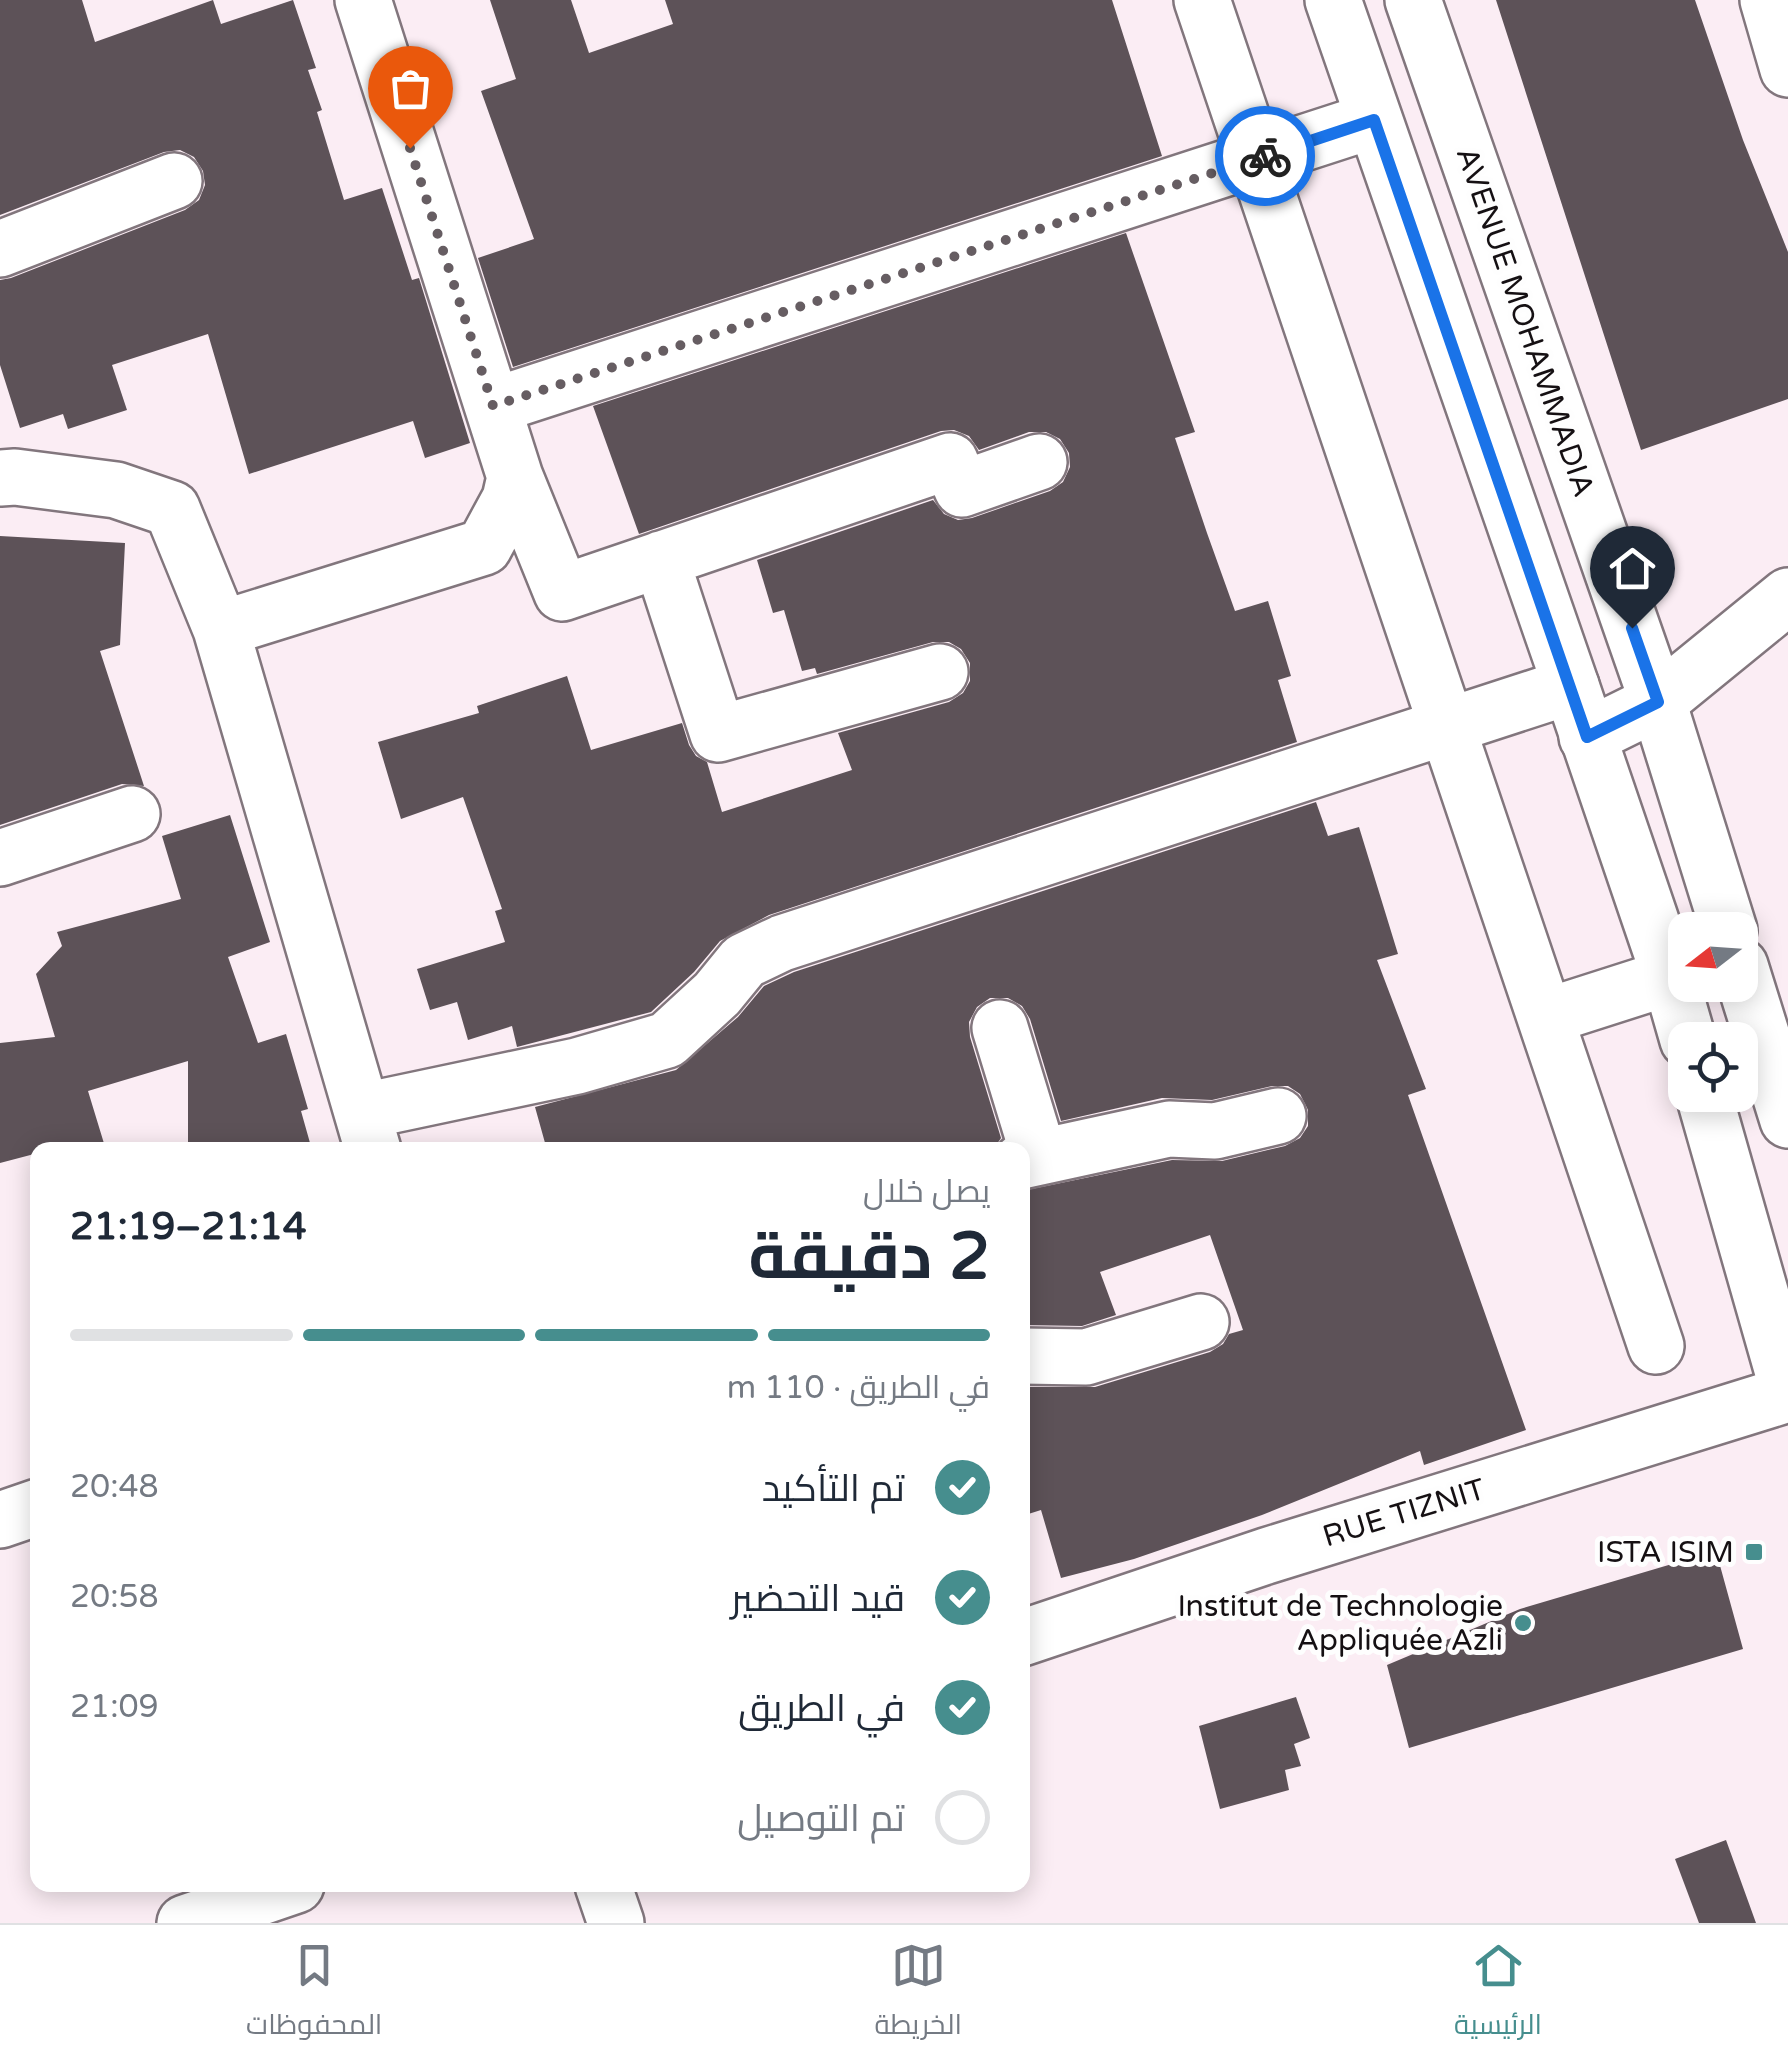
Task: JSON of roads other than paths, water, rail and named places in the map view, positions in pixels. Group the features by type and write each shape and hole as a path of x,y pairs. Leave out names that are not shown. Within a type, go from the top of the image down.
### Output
{"street":[{"path":"363,0 515,477 562,592 950,461 962,490 1038,462"},
{"path":"1202,0 1656,1346"},
{"path":"1332,0 1668,971"},
{"name":"AVENUE MOHAMMADIA","path":"1413,0 1658,702 1723,912"},
{"path":"1768,0 1788,69"},
{"path":"493,406 1374,120"},
{"path":"0,249 174,182"},
{"path":"0,478 15,476 116,490 172,510 221,629 368,1131 667,1040 717,994 744,960 782,943 1571,686"},
{"path":"221,629 484,547 502,515 515,477"},
{"path":"660,559 718,734 940,672"},
{"path":"1587,737 1658,702 1788,596"},
{"path":"0,858 132,814"},
{"path":"1546,1017 1668,978"},
{"path":"1751,1002 1788,1120"},
{"path":"1000,1028 1027,1142"},
{"path":"1709,1112 1788,1392"},
{"path":"1031,1158 1169,1129 1215,1131 1278,1116"},
{"path":"1030,1356 1086,1357 1201,1322"},
{"name":"RUE TIZNIT","path":"1030,1635 1284,1550 1788,1392"},
{"path":"0,1520 30,1510"},
{"path":"185,1923 276,1892"},
{"path":"605,1892 616,1923"}],"place":[{"name":"ISTA ISIM","path":"1754,1552"},
{"name":"Institut de Technologie Appliquée Azli","path":"1523,1623"}]}
